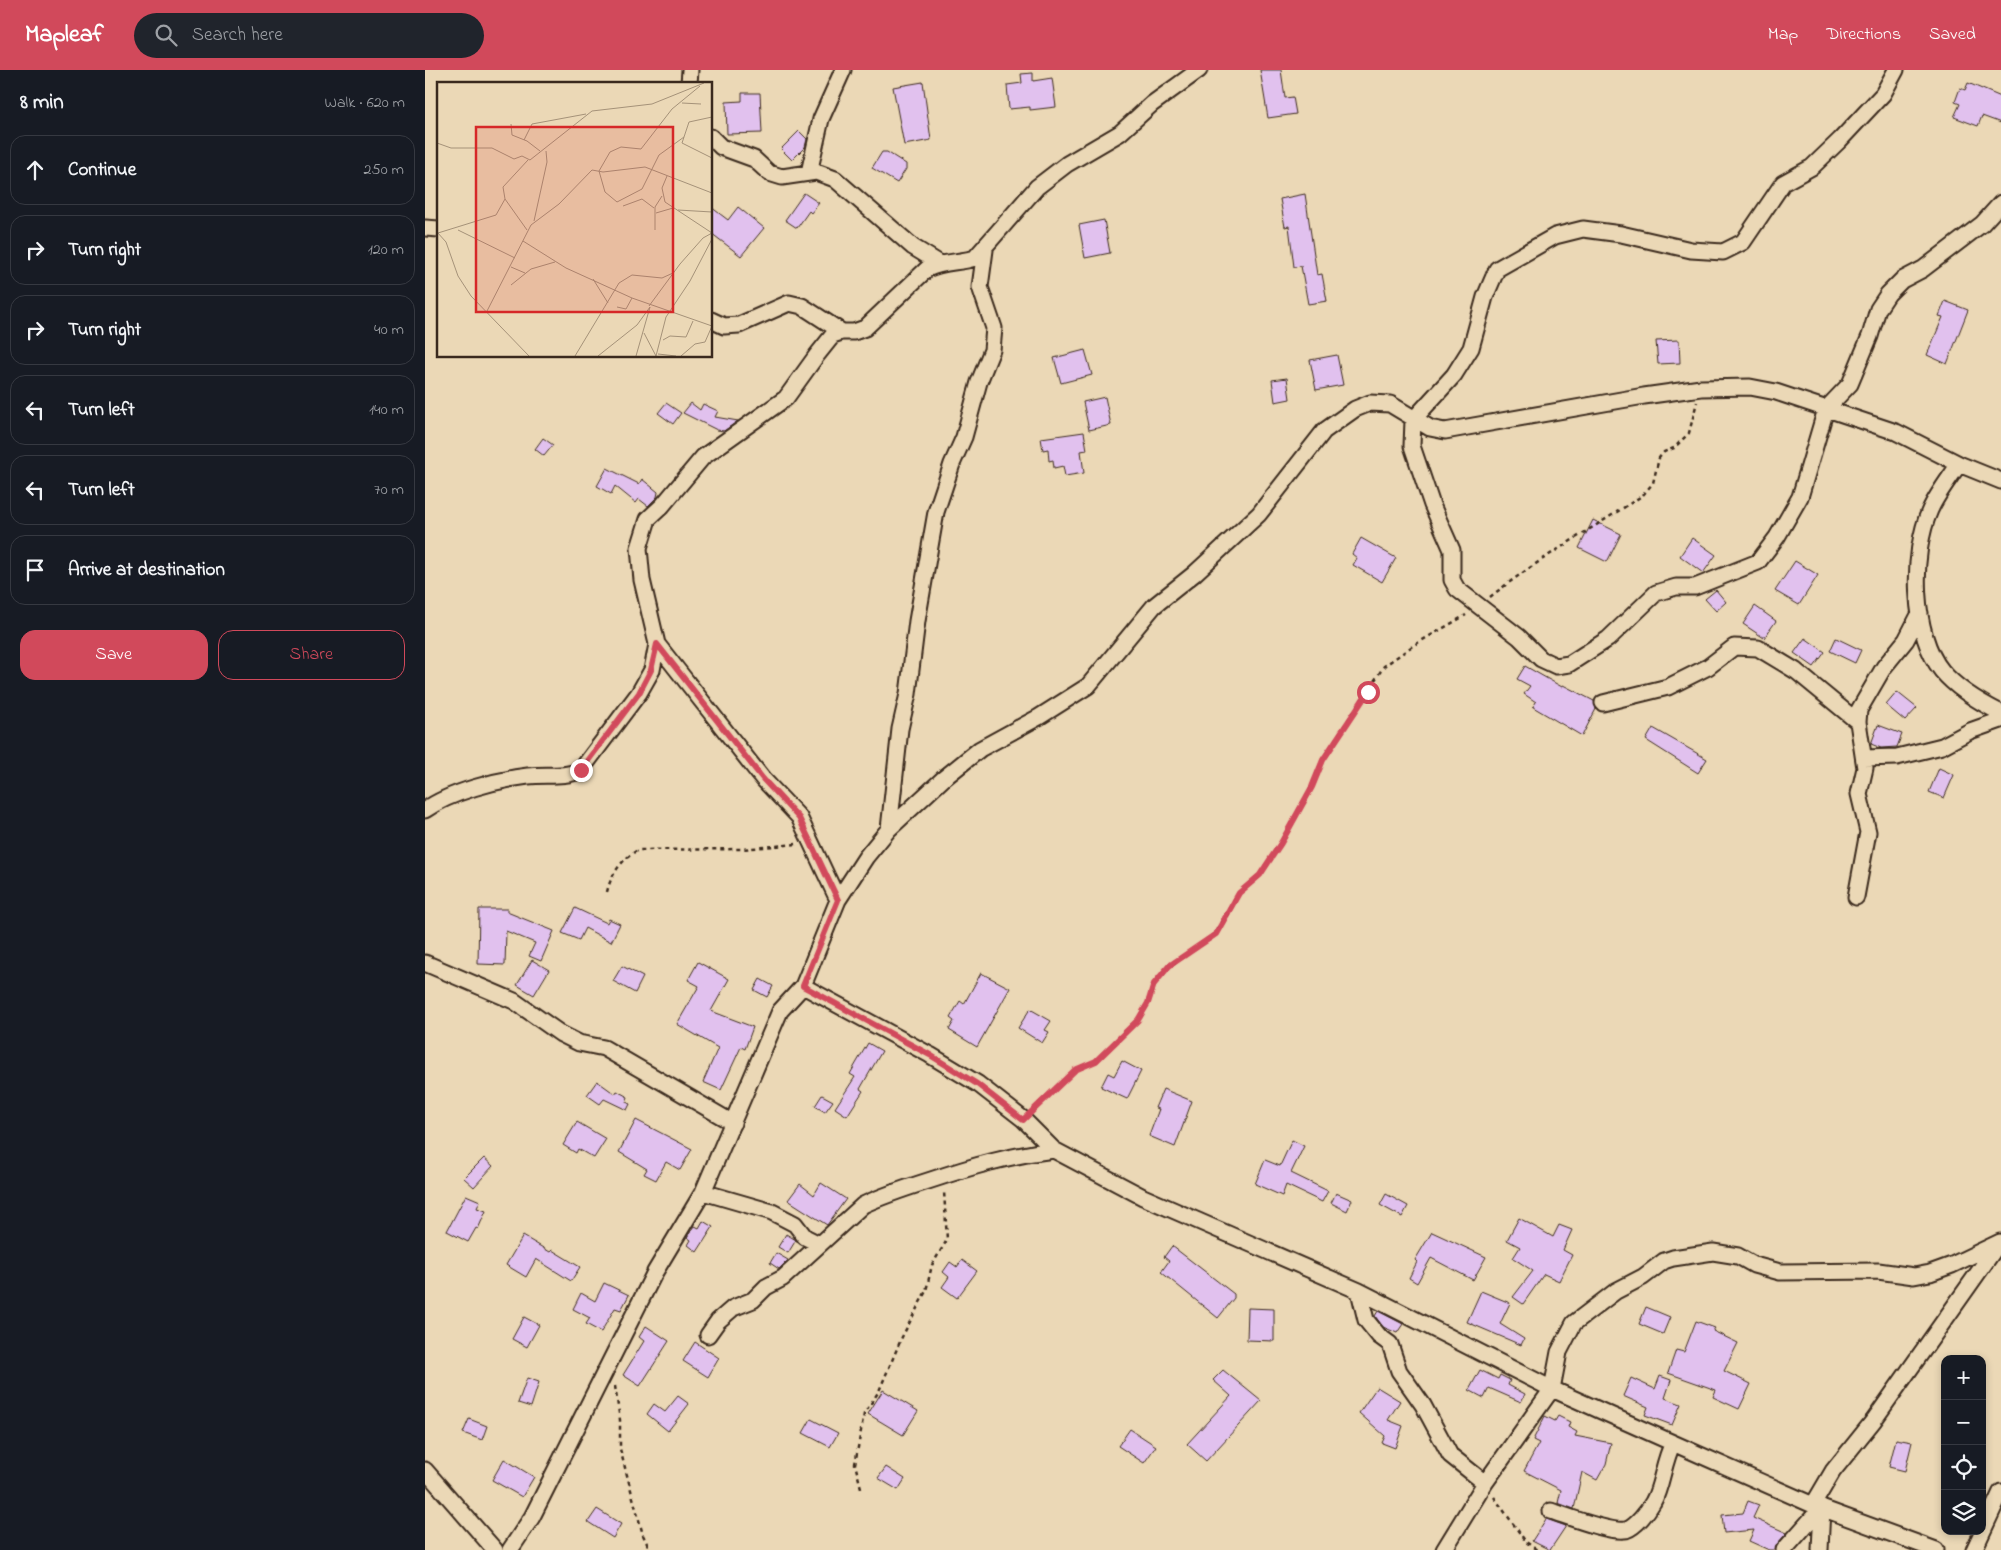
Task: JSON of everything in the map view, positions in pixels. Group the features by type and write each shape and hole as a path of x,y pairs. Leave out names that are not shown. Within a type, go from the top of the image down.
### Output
{"street":[{"path":"809,173 821,119 843,70"},
{"path":"838,900 799,818 763,779 657,644 642,580 639,548 648,519 662,506 703,457 786,398 833,335 865,328 892,300 927,269 939,263 964,262 975,258 985,250 1037,187 1067,164 1120,133 1152,104 1199,70"},
{"path":"1896,70 1883,94 1839,140 1812,167 1783,183 1743,242 1723,252 1691,250 1621,234 1583,228 1555,236 1497,268 1485,297 1471,348 1454,375 1413,420 1412,446 1432,505 1452,550 1452,580 1457,589 1519,637 1541,659 1556,666 1569,664 1608,639 1656,594 1676,587 1695,587 1758,562 1777,537 1800,497 1826,409 1850,384 1870,336 1878,309 1888,294 1902,280 1923,268 1982,224 2001,203"},
{"path":"713,139 721,146 755,159 769,173 782,177 816,172 835,179 913,247 939,263"},
{"path":"889,829 900,729 908,694 917,621 937,512 952,464 964,437 979,382 992,350 994,328 980,287 985,250"},
{"path":"713,321 724,326 739,325 789,303 802,306 842,332"},
{"path":"510,1550 532,1517 655,1272 703,1192 780,1011 803,986 838,900 866,857 889,829 943,779 980,749 1039,717 1088,686 1154,606 1193,574 1259,514 1324,431 1355,409 1370,404 1390,404 1413,420 1430,428 1445,431 1644,396 1701,388 1750,387 1776,392 1895,432 1959,464 2001,481"},
{"path":"1959,464 1930,510 1918,555 1919,613 1929,651 1943,672 1978,701 2001,713"},
{"path":"1856,897 1868,832 1859,794 1863,781 1865,758 1858,722 1859,710 1884,667 1906,640 1919,613"},
{"path":"425,810 459,792 527,776 569,776 581,770 639,693 651,670 657,644"},
{"path":"1603,703 1668,687 1708,667 1734,647 1758,648 1796,671 1858,722"},
{"path":"1865,758 1897,757 1941,746 1970,731 2001,720"},
{"path":"425,963 514,1001 561,1034 579,1043 603,1048 733,1123"},
{"path":"803,986 930,1055 977,1084 1023,1120 1054,1150 1143,1196 1359,1291 1552,1389 1673,1444 1819,1507 1936,1550"},
{"path":"707,1335 717,1321 733,1308 753,1300 767,1287 783,1278 863,1205 879,1197 1015,1155 1054,1150"},
{"path":"703,1192 772,1212 795,1224 805,1237 819,1244"},
{"path":"1444,1550 1485,1483 1552,1389 1559,1352 1574,1323 1617,1291 1673,1258 1713,1252 1737,1256 1754,1265 1780,1272 1878,1271 1914,1276 1930,1273 1952,1265 2000,1242"},
{"path":"1784,1550 1819,1507 1833,1470 1874,1420 2000,1242"},
{"path":"1359,1291 1367,1320 1379,1336 1390,1344 1399,1371 1423,1405 1450,1455 1485,1483"},
{"path":"1551,1511 1596,1525 1628,1529 1634,1526 1653,1502 1666,1457 1673,1444"},
{"path":"425,1470 495,1550"},
{"path":"1974,1550 2001,1492"},
{"path":"1819,1507 1820,1550"}],"path":[{"path":"1023,1120 1075,1070 1096,1061 1138,1020 1148,1003 1154,984 1169,966 1216,934 1239,893 1260,875 1281,843 1312,787 1323,760 1384,666 1479,606 1525,569 1562,549 1643,495 1653,483 1659,458 1664,452 1674,448 1689,433 1701,388"},
{"path":"607,892 610,880 626,857 637,850 743,849 811,843"},
{"path":"861,1488 855,1464 864,1414 879,1390 902,1337 926,1291 932,1265 947,1240 944,1176"},
{"path":"615,1384 620,1420 620,1449 643,1535 649,1550"},
{"path":"1485,1483 1526,1542 1537,1550"}],"building":[{"path":"1260,70 1281,70 1285,98 1293,97 1296,114 1268,118"},
{"path":"1033,73 1033,81 1052,78 1056,107 1030,110 1030,107 1009,109 1007,85 1022,83 1021,74"},
{"path":"923,82 931,140 904,145 893,87"},
{"path":"1968,83 2001,97 2001,123 1982,116 1978,126 1954,117 1960,104 1955,102 1960,88 1965,90"},
{"path":"742,93 760,93 762,133 727,134 726,102 742,101"},
{"path":"799,131 807,139 805,147 792,160 781,149"},
{"path":"882,152 887,152 906,164 906,169 897,183 872,168"},
{"path":"804,193 819,203 811,213 809,211 797,228 785,220"},
{"path":"1305,194 1317,275 1322,274 1327,301 1308,304 1301,266 1294,267 1289,226 1285,227 1280,199"},
{"path":"738,207 764,228 741,256 713,235 713,209 728,220"},
{"path":"1104,220 1110,253 1085,258 1079,225"},
{"path":"1945,301 1968,310 1947,364 1927,355 1943,317 1939,316"},
{"path":"1679,340 1680,363 1658,364 1656,341"},
{"path":"1085,350 1092,375 1061,383 1054,358"},
{"path":"1337,355 1343,385 1316,390 1310,360"},
{"path":"1287,378 1290,399 1275,402 1272,380"},
{"path":"1105,397 1111,425 1089,430 1083,402"},
{"path":"666,403 681,413 673,424 658,413"},
{"path":"691,403 700,410 703,404 718,411 715,417 738,421 724,431 717,430 683,413"},
{"path":"1084,432 1087,450 1081,451 1084,473 1065,476 1063,466 1054,468 1053,460 1049,461 1048,449 1043,450 1041,438"},
{"path":"543,438 553,445 544,456 535,449"},
{"path":"607,468 639,484 642,479 658,492 657,497 648,506 639,499 636,503 615,486 611,494 597,486"},
{"path":"1593,520 1621,534 1607,562 1579,548"},
{"path":"1361,538 1396,558 1382,582 1353,565 1357,558 1352,554"},
{"path":"1692,538 1716,555 1703,573 1680,556"},
{"path":"1795,561 1818,575 1799,605 1775,591"},
{"path":"1716,590 1726,602 1716,611 1705,599"},
{"path":"1755,606 1776,621 1764,638 1743,624"},
{"path":"1805,638 1825,652 1814,667 1794,653"},
{"path":"1836,638 1861,650 1855,663 1830,651"},
{"path":"1525,666 1562,687 1563,685 1594,701 1596,709 1582,736 1533,707 1536,702 1524,694 1530,686 1517,679"},
{"path":"1897,692 1917,708 1905,721 1886,705"},
{"path":"1878,725 1902,734 1897,747 1881,748 1871,744"},
{"path":"1653,728 1707,759 1698,773 1646,740"},
{"path":"1939,768 1954,775 1944,798 1929,792"},
{"path":"575,908 607,923 609,919 620,924 611,942 585,928 579,940 562,933"},
{"path":"479,909 507,909 507,912 554,931 541,961 529,956 535,943 506,931 505,965 478,964"},
{"path":"532,960 549,970 534,995 517,985"},
{"path":"698,962 729,979 711,1011 753,1027 745,1049 741,1047 721,1090 703,1082 718,1048 677,1024 699,986 688,980"},
{"path":"622,966 643,977 635,993 613,981"},
{"path":"981,973 1010,988 977,1047 949,1030 954,1021 950,1018 960,1001 964,1004"},
{"path":"760,979 773,986 767,997 754,990"},
{"path":"1030,1009 1051,1021 1045,1030 1049,1032 1042,1043 1018,1028"},
{"path":"868,1043 882,1051 860,1089 863,1091 847,1116 835,1108 855,1077 850,1074"},
{"path":"1122,1061 1141,1071 1127,1099 1101,1087 1108,1073 1114,1076"},
{"path":"597,1081 615,1094 617,1091 628,1097 626,1102 630,1104 627,1110 604,1099 600,1104 587,1095"},
{"path":"1163,1089 1192,1101 1175,1147 1149,1136 1159,1109 1155,1108"},
{"path":"822,1095 833,1101 825,1112 815,1106"},
{"path":"636,1120 692,1149 680,1170 666,1162 656,1180 644,1174 647,1169 619,1152"},
{"path":"577,1122 606,1139 594,1158 578,1149 576,1153 563,1145"},
{"path":"1292,1140 1304,1146 1291,1173 1328,1191 1322,1202 1286,1185 1282,1196 1255,1184 1265,1160 1280,1166"},
{"path":"484,1158 493,1166 474,1187 464,1178"},
{"path":"821,1183 846,1199 827,1225 788,1200 800,1184 814,1195"},
{"path":"1336,1193 1352,1200 1347,1211 1331,1203"},
{"path":"1386,1194 1408,1206 1402,1217 1380,1205"},
{"path":"466,1195 480,1201 477,1208 486,1211 478,1229 476,1228 468,1242 447,1231"},
{"path":"1519,1218 1553,1237 1559,1225 1572,1230 1563,1250 1572,1255 1559,1281 1544,1274 1523,1304 1513,1297 1533,1271 1513,1258 1520,1247 1507,1240"},
{"path":"703,1221 713,1227 697,1252 688,1245 691,1240 687,1237 695,1226 699,1228"},
{"path":"1432,1232 1486,1257 1473,1280 1431,1258 1417,1283 1409,1278 1417,1262 1415,1260"},
{"path":"786,1234 796,1240 788,1253 778,1247"},
{"path":"523,1236 550,1252 552,1250 580,1267 571,1281 536,1259 526,1277 506,1265"},
{"path":"1172,1246 1234,1294 1234,1298 1218,1318 1161,1272 1169,1261 1164,1257"},
{"path":"776,1253 788,1260 779,1269 770,1263"},
{"path":"962,1260 977,1271 957,1298 942,1287 949,1277 943,1272 950,1262 957,1267"},
{"path":"604,1283 629,1295 621,1310 615,1308 601,1332 586,1324 590,1318 573,1309 581,1293 595,1301"},
{"path":"1481,1291 1510,1303 1500,1324 1524,1339 1521,1345 1467,1322"},
{"path":"1646,1307 1670,1317 1663,1334 1639,1324"},
{"path":"1248,1308 1274,1309 1274,1341 1247,1340"},
{"path":"1378,1311 1403,1324 1397,1333 1383,1327 1375,1316"},
{"path":"524,1317 539,1325 527,1347 512,1339"},
{"path":"1696,1321 1715,1328 1713,1331 1738,1343 1724,1371 1751,1384 1739,1409 1713,1397 1716,1390 1668,1373 1676,1350 1684,1352"},
{"path":"646,1326 669,1341 640,1386 623,1375 644,1341 639,1337"},
{"path":"695,1342 719,1358 708,1377 683,1361"},
{"path":"1223,1370 1261,1401 1206,1461 1187,1444 1231,1396 1213,1380"},
{"path":"1480,1370 1498,1379 1500,1375 1510,1380 1508,1385 1525,1394 1521,1402 1489,1388 1484,1398 1469,1390"},
{"path":"1660,1376 1671,1380 1665,1398 1681,1404 1672,1425 1645,1415 1648,1407 1623,1396 1631,1378 1655,1389"},
{"path":"527,1378 539,1382 531,1407 518,1403"},
{"path":"1377,1387 1400,1401 1388,1420 1403,1426 1395,1448 1382,1443 1385,1436 1359,1413"},
{"path":"883,1390 918,1411 903,1435 868,1414"},
{"path":"678,1396 689,1404 668,1431 647,1414 654,1404 665,1412"},
{"path":"1545,1416 1555,1421 1558,1416 1570,1422 1568,1427 1577,1432 1575,1436 1611,1443 1606,1464 1597,1480 1582,1472 1574,1509 1558,1503 1561,1490 1524,1471 1539,1443 1533,1440"},
{"path":"469,1419 487,1426 482,1440 463,1433"},
{"path":"811,1419 838,1433 830,1447 803,1433"},
{"path":"1130,1429 1156,1446 1144,1463 1118,1446"},
{"path":"1896,1439 1912,1442 1905,1471 1889,1467"},
{"path":"504,1459 534,1477 522,1497 492,1480"},
{"path":"886,1467 905,1479 898,1490 878,1478"},
{"path":"1748,1501 1759,1505 1753,1518 1787,1533 1777,1544 1775,1550 1769,1550 1749,1541 1754,1530 1724,1533 1722,1515 1743,1513"},
{"path":"597,1509 621,1524 613,1538 588,1522"},
{"path":"1546,1519 1566,1526 1550,1550 1532,1541"}],"route":[{"path":"581,770 595,754 639,693 651,670 657,644 679,674 739,746 763,779 799,818 838,900 803,986 930,1055 977,1084 1023,1120 1075,1070 1096,1061 1138,1020 1148,1003 1154,984 1169,966 1216,934 1239,893 1260,875 1281,843 1312,787 1323,760 1368,692"}]}
